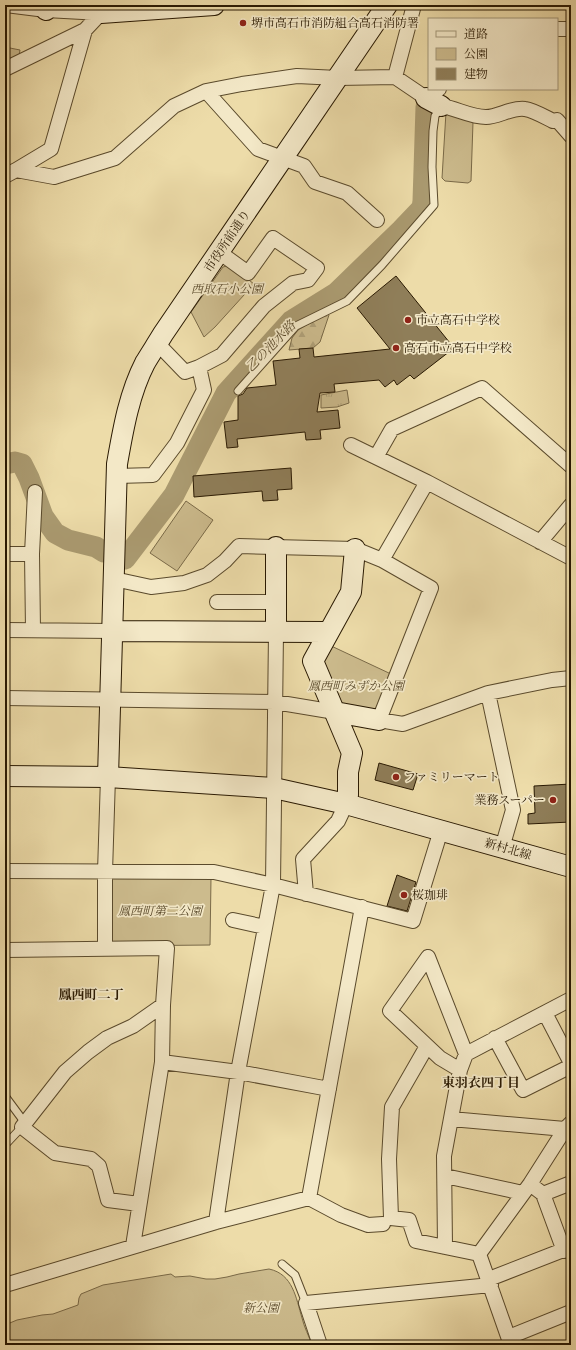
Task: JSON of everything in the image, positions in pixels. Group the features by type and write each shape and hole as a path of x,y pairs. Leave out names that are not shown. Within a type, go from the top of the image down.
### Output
{"street":[{"path":"6,5 46,7 101,13 214,5"},
{"name":"市役所前通り","path":"108,777 109,700 113,631 117,464 123,425 136,385 145,364 158,343 387,5"},
{"path":"395,77 414,5"},
{"path":"5,69 85,30 101,13"},
{"path":"558,29 571,29"},
{"path":"10,173 51,149 85,30"},
{"path":"10,173 54,176 115,158 174,106 206,91 265,80 297,76 338,78 395,77 436,98 449,107 474,115 486,117 514,110 525,109 553,121 557,120 571,136"},
{"path":"206,91 258,149 304,166 315,182 347,194 377,220"},
{"path":"158,343 185,372 199,367 222,355 264,306 293,283 308,280 317,268 273,238 248,273 219,252"},
{"path":"117,476 153,475 157,470 177,443 204,390 199,367"},
{"path":"376,457 392,429 482,388 571,466"},
{"path":"351,445 427,482 571,558"},
{"path":"382,560 427,482"},
{"path":"33,630 32,554 35,492"},
{"path":"540,542 571,505"},
{"path":"114,561 151,587 184,583 207,575 226,561 239,546 355,549 382,560 431,588 379,720"},
{"path":"216,1222 238,1072 273,884 276,547"},
{"path":"306,894 303,859 338,821 346,804 348,794 348,772 352,753 313,661 351,592 355,549"},
{"path":"5,554 32,554"},
{"path":"217,602 275,602"},
{"path":"5,630 328,632"},
{"path":"5,698 275,702 403,724 488,693 552,680 571,678"},
{"path":"488,693 514,810 502,848"},
{"name":"新村北線","path":"5,776 108,777 274,788 346,804 571,867"},
{"path":"105,949 105,872 108,777"},
{"path":"5,871 214,872 273,884 306,894 414,921 443,831"},
{"path":"309,1198 362,907"},
{"path":"233,920 265,927"},
{"path":"5,950 168,948 163,1005 162,1062 139,1204 134,1246"},
{"path":"460,1070 440,1058 390,1011 428,957 466,1054"},
{"path":"444,1247 444,1156 460,1070 466,1054 571,999"},
{"path":"139,1204 108,1200 99,1166 91,1159 55,1153 23,1125 65,1072 88,1052 107,1038 133,1026 163,1005"},
{"path":"495,1038 523,1090 571,1064 545,1013"},
{"path":"427,1046 392,1107 390,1159 391,1218 409,1220 416,1241 479,1254"},
{"path":"162,1062 238,1072 329,1089"},
{"path":"451,1119 568,1126 527,1189 479,1254"},
{"path":"445,1176 527,1189 543,1194 571,1183"},
{"path":"320,1345 306,1303 490,1282 567,1249 543,1194"},
{"path":"5,1285 216,1222 309,1198 341,1215 368,1225 383,1224"},
{"path":"479,1254 510,1341 571,1312"}],"lane":[{"path":"238,390 296,326 347,301 382,265 434,205 432,167 436,98"},
{"path":"5,1096 23,1125 5,1145"},
{"path":"282,1264 295,1275 306,1303"}],"green space":[{"path":"5,47 20,50 19,56 5,63"},
{"path":"446,112 473,122 471,181 468,183 445,181 442,178"},
{"name":"西取石小公園","path":"230,265 254,284 204,337 191,312 223,267"},
{"path":"327,313 329,315 320,342 313,348 289,350 292,338 298,330"},
{"path":"347,390 349,403 337,407 321,408 321,395"},
{"path":"186,501 213,520 177,571 150,553"},
{"name":"鳳西町みずか公園","path":"327,644 391,674 376,708 370,713 343,710 322,656"},
{"name":"鳳西町第二公園","path":"112,876 211,878 210,945 110,946"},
{"name":"新公園","path":"269,1269 283,1276 292,1288 312,1345 5,1345 5,1325 17,1320 53,1314 78,1305 81,1294 103,1285 171,1274 175,1277 190,1276 215,1279"}],"building":[{"path":"396,276 454,348 414,379 410,375 397,385 394,380 385,387 379,380 334,384 335,392 320,393 317,412 338,410 340,428 320,430 321,439 306,440 305,432 237,439 238,447 227,448 224,422 238,420 238,396 243,394 247,388 276,385 273,361 300,358 299,349 313,348 314,357 390,349 357,308"},
{"path":"291,468 292,489 277,490 278,500 263,501 262,491 194,497 193,476"},
{"name":"ファミリーマート","path":"379,763 418,774 413,790 375,780"},
{"name":"業務スーパー","path":"571,784 571,822 528,824 528,814 535,813 534,786"},
{"name":"桜珈琲","path":"397,875 416,882 407,911 387,906"}],"waterway":[{"name":"乙の池水路","path":"125,559 174,495 226,393 291,321 336,293 422,208 426,107"},
{"name":"乙の池水路","path":"5,464 15,462 22,464 29,478 43,516 55,533 68,540 96,547 104,552"}],"place":[{"name":"堺市高石市消防組合高石消防署","path":"243,23"},
{"name":"市立高石中学校","path":"408,320"},
{"name":"高石市立高石中学校","path":"396,348"},
{"name":"ファミリーマート","path":"396,777"},
{"name":"業務スーパー","path":"553,800"},
{"name":"桜珈琲","path":"404,895"}],"district":[{"name":"鳳西町二丁","path":"91,994"},
{"name":"東羽衣四丁目","path":"481,1082"}]}
